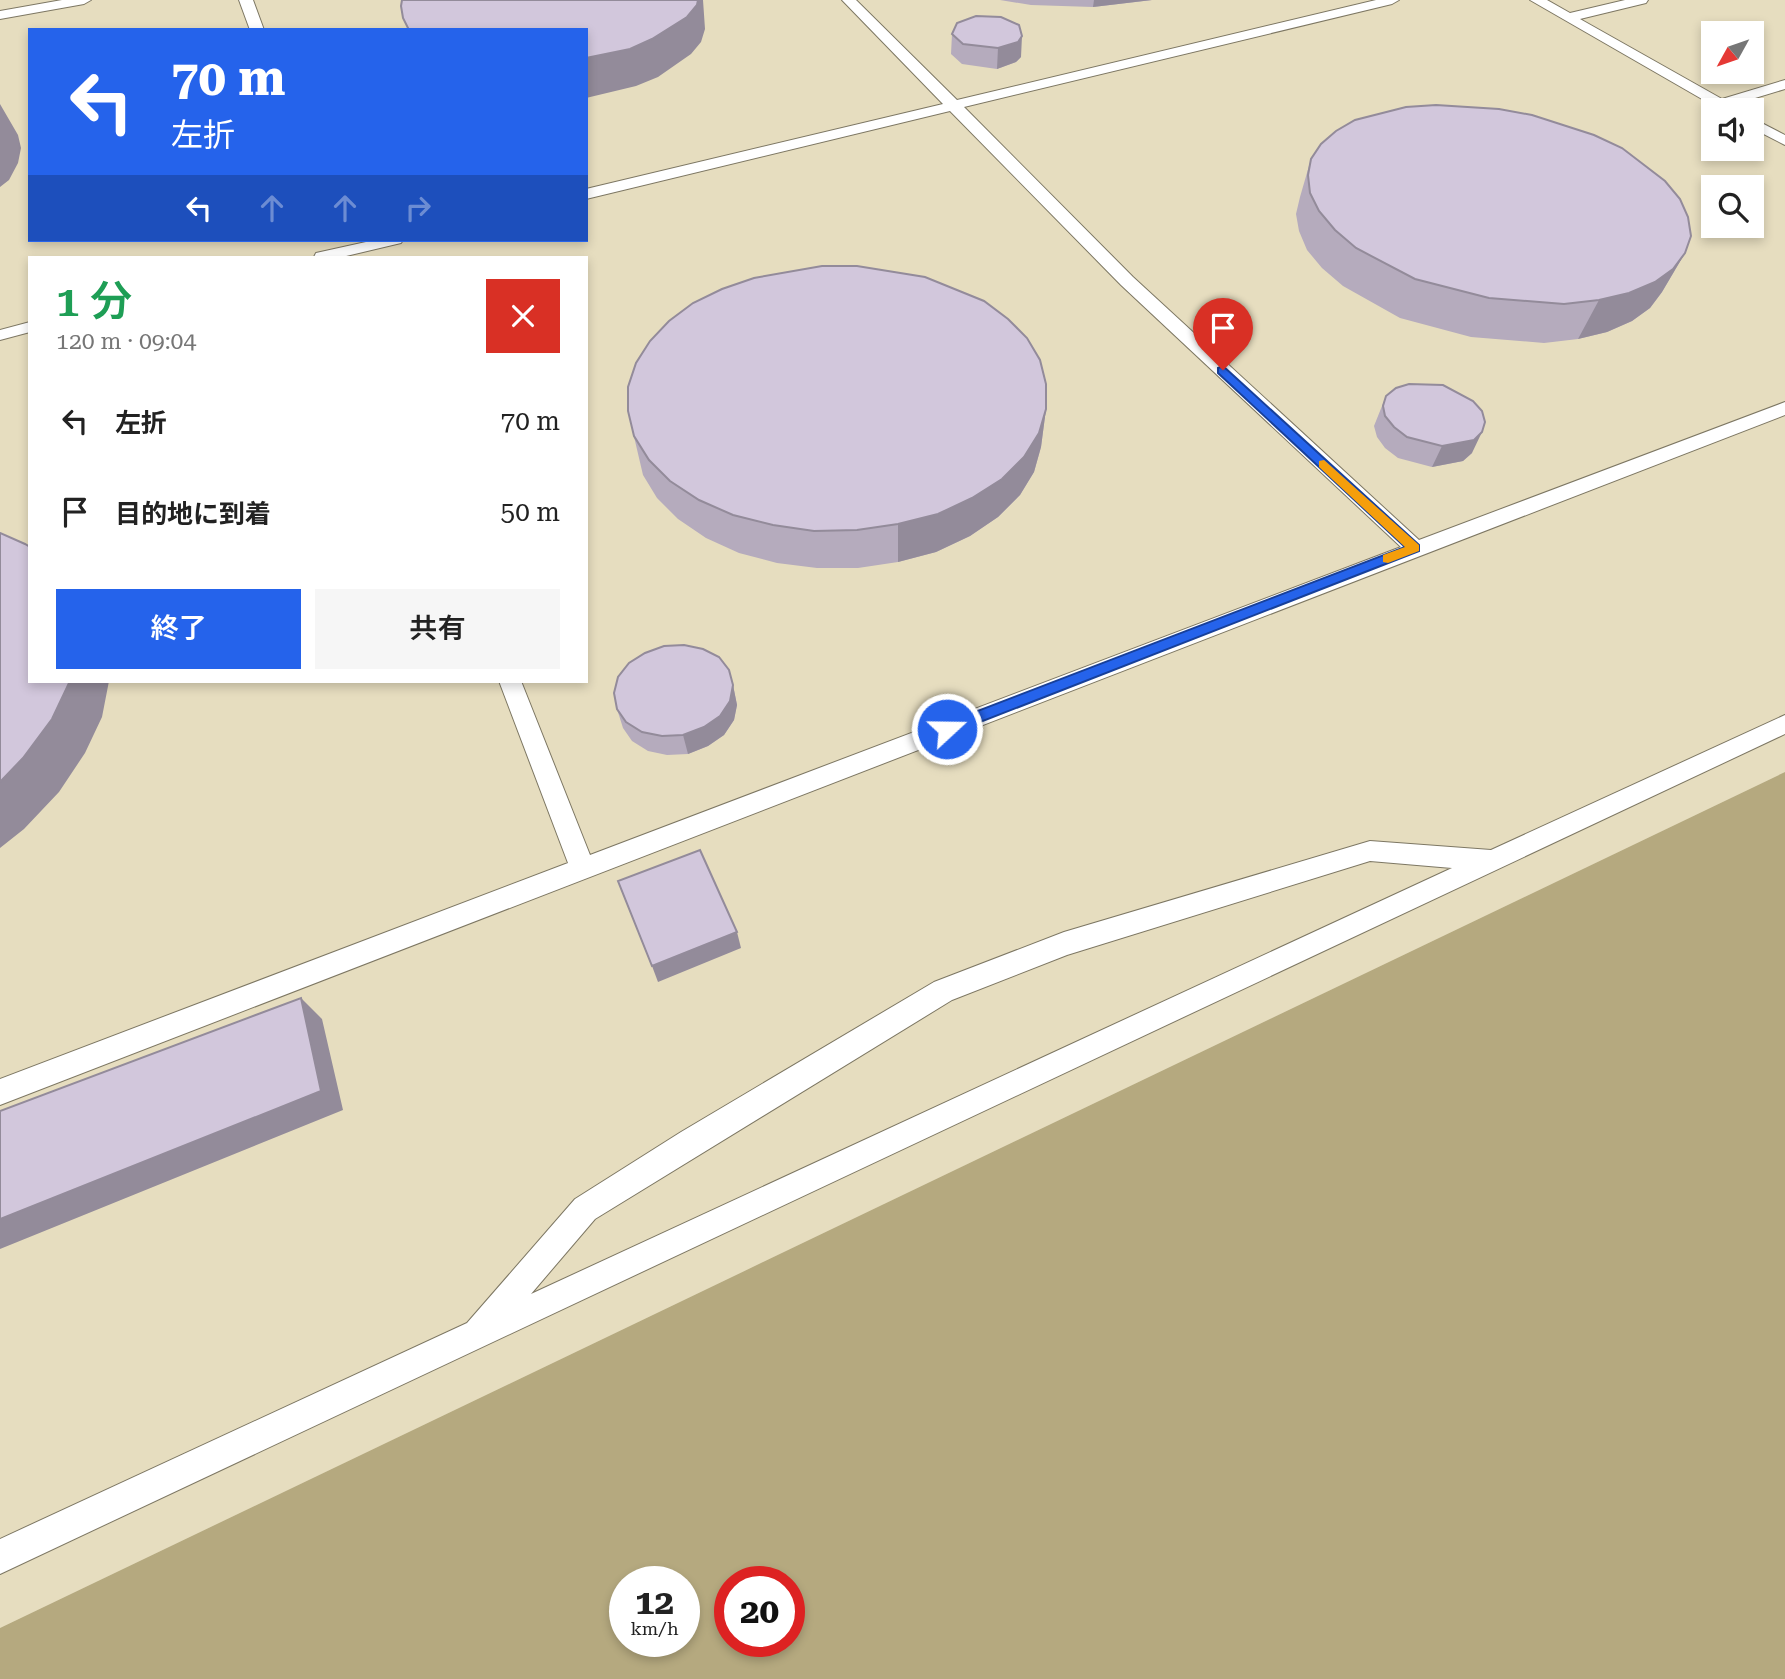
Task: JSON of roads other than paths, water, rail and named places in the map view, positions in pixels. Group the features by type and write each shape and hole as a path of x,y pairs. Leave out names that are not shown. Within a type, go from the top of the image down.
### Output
{"lane":[{"path":"0,15 84,0"},
{"path":"246,0 256,28"},
{"path":"849,0 1126,281 1415,548"},
{"path":"588,194 1392,0"},
{"path":"1537,0 1709,98"},
{"path":"1568,18 1641,0"},
{"path":"1748,98 1785,84"},
{"path":"1764,129 1785,141"},
{"path":"325,256 385,242"},
{"path":"0,335 28,328"},
{"path":"0,1093 1785,408"},
{"path":"511,683 583,870"},
{"path":"0,1557 1785,724"},
{"path":"473,1336 585,1209 943,991 1064,944 1370,850 1493,860"}]}
